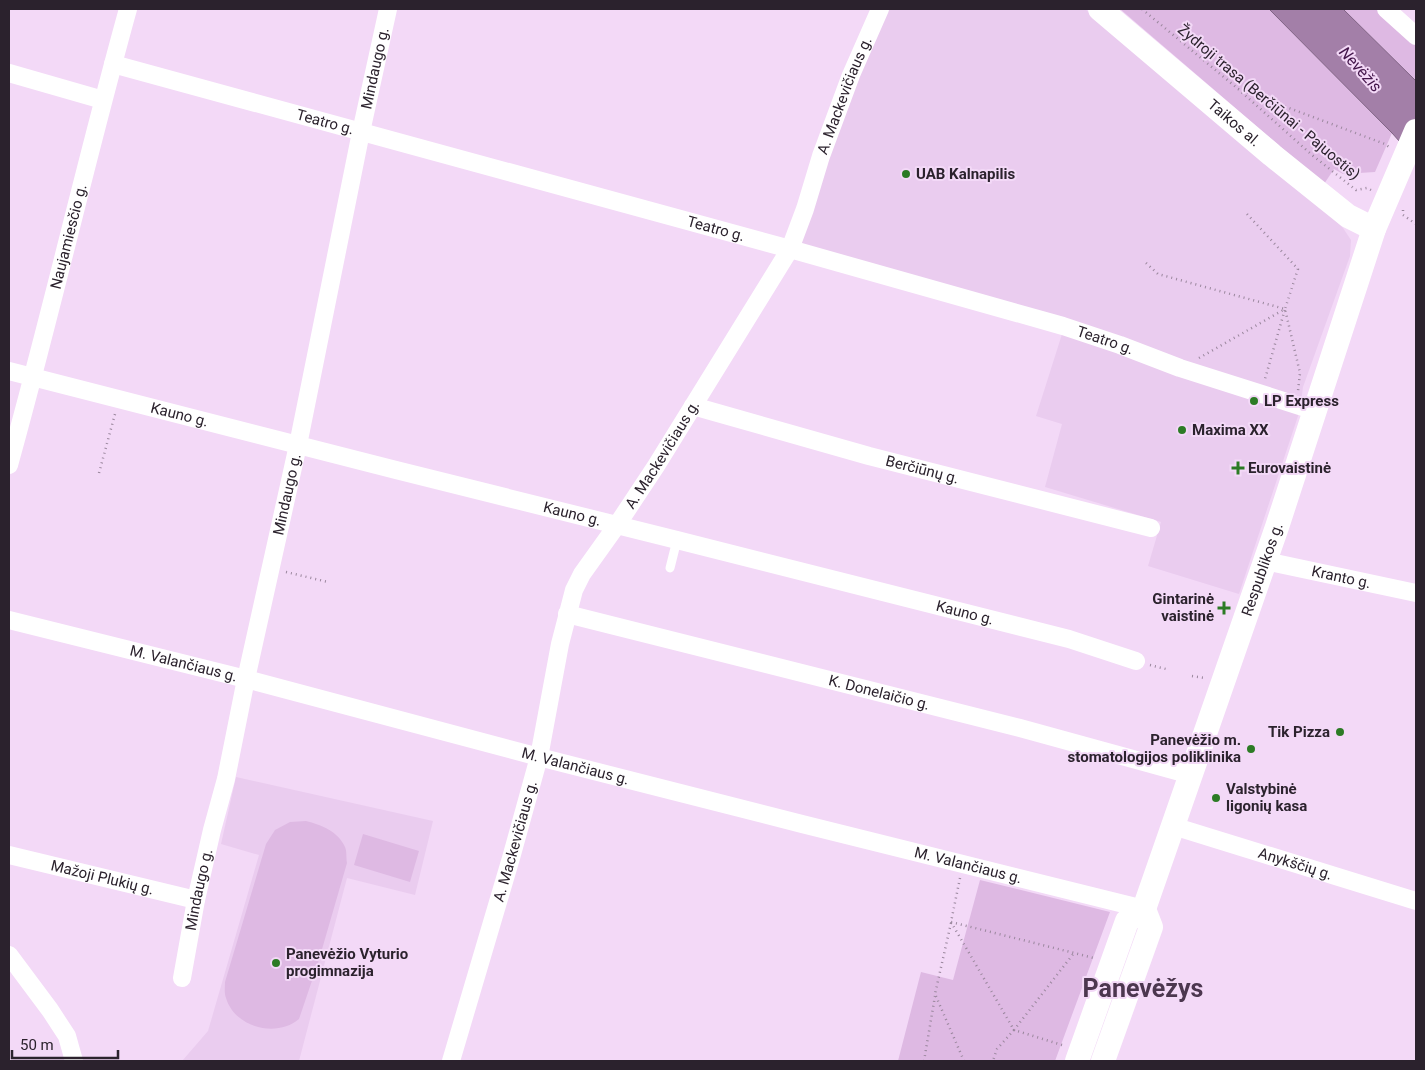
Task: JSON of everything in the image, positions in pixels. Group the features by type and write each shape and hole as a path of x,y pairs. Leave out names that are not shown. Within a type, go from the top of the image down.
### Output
{"main road":[{"name":"Taikos al.","path":"1100,9 1348,216 1374,229"},
{"name":"Respublikos g.","path":"1078,1056 1127,921 1144,909 1265,561 1306,408 1374,229 1416,131"},
{"path":"1103,1061 1151,927 1144,909"}],"street":[{"name":"Naujamiesčio g.","path":"9,465 128,9"},
{"name":"Mindaugo g.","path":"182,978 196,900 226,779 246,679 298,445 361,132 388,9"},
{"name":"A. Mackevičiaus g.","path":"451,1061 511,858 538,757 567,614 574,590 582,574 617,525 693,406 790,249 805,209 821,156 848,84 880,9"},
{"path":"1386,9 1416,36"},
{"name":"Teatro g.","path":"113,64 790,249 1063,326 1180,368 1306,408"},
{"path":"9,73 103,100"},
{"name":"Kauno g.","path":"9,371 1069,639 1136,661"},
{"name":"Berčiūnų g.","path":"693,406 869,456 1151,528"},
{"name":"Kranto g.","path":"1265,561 1416,593"},
{"name":"K. Donelaičio g.","path":"567,614 1020,728 1191,776"},
{"name":"M. Valančiaus g.","path":"9,620 246,679 538,757 1144,909"},
{"name":"Anykščių g.","path":"1173,826 1416,901"},
{"name":"Mažoji Plukių g.","path":"9,855 196,900"},
{"path":"9,955 67,1036 74,1061"}],"lane":[{"path":"670,568 677,540"}],"path":[{"name":"Žydroji trasa (Berčiūnai - Pajuostis)","path":"1142,9 1356,190 1367,188 1391,189"},
{"path":"1237,88 1385,144"},
{"path":"1247,214 1298,268 1284,309 1261,394"},
{"path":"1146,263 1158,274 1284,309"},
{"path":"1180,368 1284,309"},
{"path":"1284,309 1300,374 1306,408"},
{"path":"99,473 119,399"},
{"path":"270,568 328,582"},
{"path":"924,1061 935,994 963,865"},
{"path":"951,922 1112,963"},
{"path":"951,922 1014,1030 1078,1056"},
{"path":"994,1061 997,1049 1074,953"},
{"path":"935,994 964,1061"}],"shaded area":[{"path":"886,9 1085,9 1327,212 1343,228 1351,240 1350,256 1303,387 1300,410 1239,594 1148,566 1161,522 1045,487 1062,424 1036,416 1063,331 800,245 855,78"},
{"path":"1120,9 1269,9 1392,133 1375,172 1343,174 1334,169 1324,184"},
{"path":"1343,9 1380,9 1416,44 1416,81"},
{"name":"Panevėžio Vyturio progimnazija","path":"236,777 433,821 415,895 347,878 299,1061 182,1061 208,1031 259,855 221,844"},
{"path":"306,821 334,833 342,841 346,849 347,863 318,963 299,1019 290,1025 280,1028 258,1027 238,1017 231,1008 225,996 225,982 266,844 275,830 290,822"},
{"path":"363,834 419,851 410,882 354,865"},
{"path":"980,880 1110,912 1055,1061 898,1061 921,972 953,980"}],"water":[{"name":"Nevėžis","path":"1269,9 1343,9 1416,81 1416,160 1392,133"}],"place":[{"name":"UAB Kalnapilis","path":"906,174"},
{"name":"LP Express","path":"1254,401"},
{"name":"Maxima XX","path":"1182,430"},
{"name":"Eurovaistinė","path":"1238,468"},
{"name":"Gintarinė vaistinė","path":"1224,608"},
{"name":"Tik Pizza","path":"1340,732"},
{"name":"Panevėžio m. stomatologijos poliklinika","path":"1251,749"},
{"name":"Valstybinė ligonių kasa","path":"1216,798"},
{"name":"Panevėžio Vyturio progimnazija","path":"276,963"}],"district":[{"name":"Panevėžys","path":"1143,988"}]}
